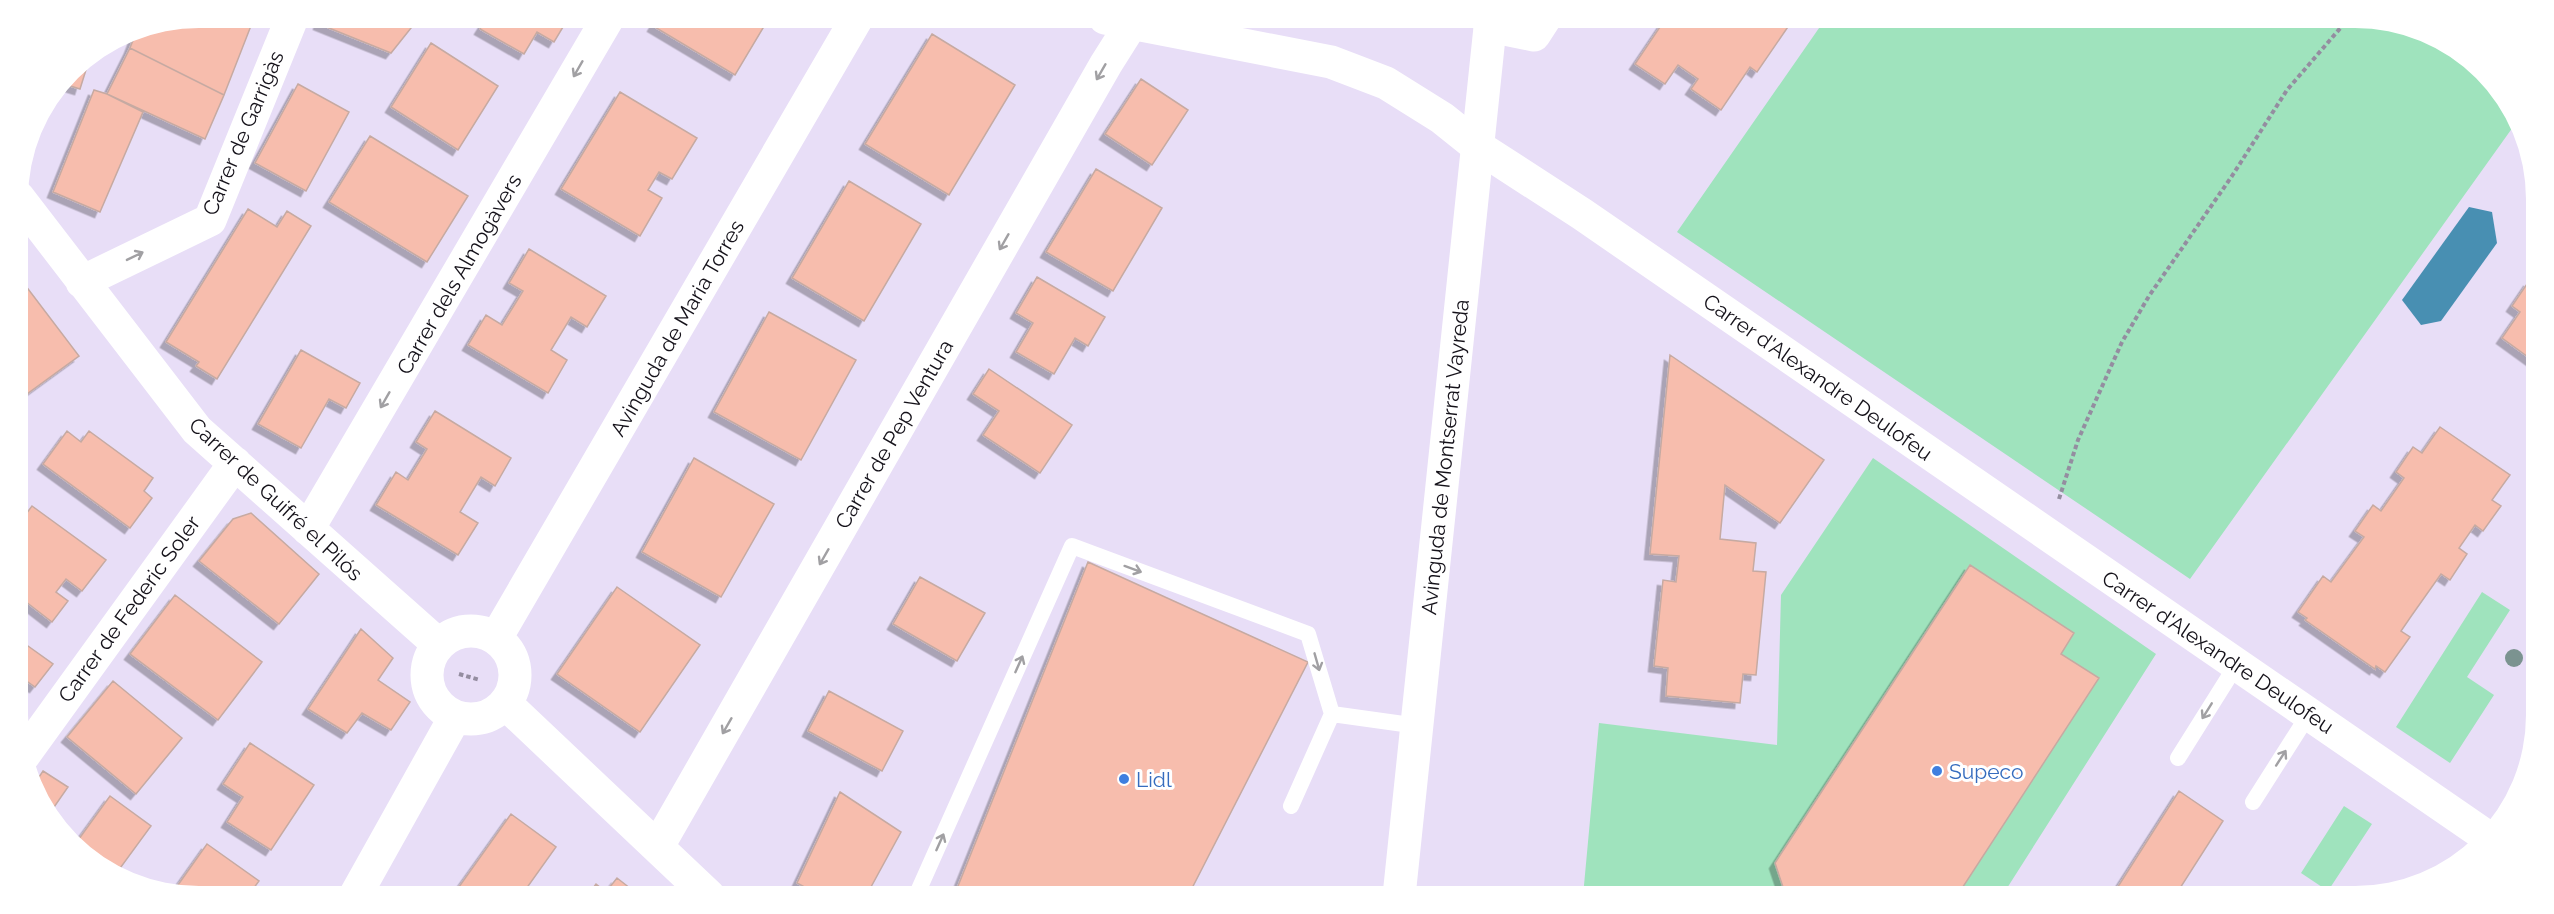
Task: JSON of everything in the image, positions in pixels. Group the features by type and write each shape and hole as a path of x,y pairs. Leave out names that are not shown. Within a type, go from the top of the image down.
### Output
{"street":[{"name":"Avinguda de Montserrat Vayreda","path":"1400,885 1490,28"},
{"path":"1512,28 1534,35 1538,28"},
{"name":"Carrer de Garrigàs","path":"82,282 210,219 288,29"},
{"name":"Carrer dels Almogàvers","path":"308,529 602,29"},
{"name":"Avinguda de Maria Torres","path":"496,638 851,29"},
{"name":"Carrer de Pep Ventura","path":"658,846 1106,64 1120,29"},
{"name":"Carrer d'Alexandre Deulofeu","path":"1166,29 1331,62 1386,83 1442,118 1477,146 1582,214 2479,831"},
{"name":"Carrer de Guifré el Pilós","path":"29,212 197,430 438,644"},
{"name":"Carrer de Federic Soler","path":"32,745 235,463"},
{"path":"476,630 496,638 507,648 514,662 516,677 513,691 506,704 491,716 473,720 455,717 437,705 427,686 427,663 438,644 455,633 476,630"},
{"path":"506,704 699,886"},
{"path":"361,886 455,717"}],"lane":[{"path":"921,886 1072,546 1308,634 1332,714 1291,806"},
{"path":"2178,758 2236,664"},
{"path":"1332,714 1418,726"},
{"path":"2253,802 2309,714"}],"path":[{"path":"2039,529 2060,498 2088,418 2122,342 2149,296 2232,176 2287,90 2340,28"}],"green space":[{"path":"1819,28 2354,28 2388,32 2430,46 2467,71 2497,105 2510,131 2190,579 1677,232"},
{"path":"1873,458 2156,654 2009,885 1584,885 1599,723 1777,745 1781,595"},
{"path":"2482,592 2510,610 2467,677 2494,695 2450,763 2396,727"},
{"path":"2344,806 2372,824 2332,885 2319,885 2301,873"}],"water":[{"path":"2469,207 2492,212 2497,243 2441,321 2421,325 2402,300"}],"building":[{"path":"1659,28 1787,28 1757,72 1750,67 1721,110 1691,89 1698,79 1678,65 1665,84 1635,64"},
{"path":"189,29 250,29 224,95 130,48 134,42 166,32"},
{"path":"331,29 410,29 391,53"},
{"path":"480,29 562,29 554,42 537,32 524,54"},
{"path":"658,29 763,29 735,75"},
{"path":"932,34 1015,85 949,195 865,144"},
{"path":"431,43 498,86 458,150 391,107"},
{"path":"130,48 224,95 205,139 107,94"},
{"path":"85,73 80,89 72,86"},
{"path":"1141,79 1188,110 1152,165 1105,134"},
{"path":"298,84 349,112 306,191 255,163"},
{"path":"94,90 143,112 100,212 53,192"},
{"path":"620,92 697,138 672,179 659,172 648,190 662,198 640,236 561,189"},
{"path":"370,136 468,196 427,262 329,202"},
{"path":"1096,169 1162,208 1113,291 1046,252"},
{"path":"849,181 921,224 864,321 792,278"},
{"path":"248,209 277,227 287,211 311,226 217,379 196,366 199,362 166,342"},
{"path":"529,249 606,296 587,327 571,317 551,350 567,360 548,393 468,345 486,315 502,325 523,291 509,283"},
{"path":"1037,277 1105,317 1088,346 1075,338 1054,374 1016,352 1033,323 1016,313"},
{"path":"2526,285 2526,355 2502,338 2520,312 2512,306"},
{"path":"29,290 79,356 29,393"},
{"path":"769,312 856,360 801,460 714,412"},
{"path":"301,350 360,383 346,408 329,399 301,448 258,424"},
{"path":"1670,355 1824,460 1780,523 1725,485 1720,539 1756,543 1753,571 1766,572 1756,675 1743,674 1740,703 1666,696 1668,668 1654,666 1663,580 1676,582 1679,556 1650,554"},
{"path":"989,369 1072,425 1040,473 983,435 999,411 973,394"},
{"path":"435,411 511,458 495,486 481,477 460,512 478,523 458,555 376,505 396,472 408,480 427,449 416,442"},
{"path":"2440,427 2510,475 2492,500 2501,506 2483,531 2475,525 2459,548 2467,554 2450,580 2441,574 2412,615 2401,631 2410,637 2385,672 2376,666 2375,669 2305,620 2307,618 2298,612 2323,576 2331,582 2364,537 2355,531 2373,505 2381,511 2404,478 2396,472 2413,447 2422,453"},
{"path":"67,431 81,442 89,431 153,478 144,491 152,498 130,528 43,464"},
{"path":"694,458 774,504 721,597 642,552"},
{"path":"32,506 106,560 82,591 66,579 56,592 68,601 52,622 28,604 28,511"},
{"path":"251,513 319,574 279,624 199,561 233,519"},
{"name":"Lidl","path":"1088,562 1308,662 1193,886 958,886"},
{"name":"Supeco","path":"1970,565 2074,633 2061,654 2099,678 1964,885 1782,885 1775,863"},
{"path":"920,577 985,613 957,661 893,624"},
{"path":"617,587 700,645 640,732 557,674"},
{"path":"175,595 262,662 218,720 130,654"},
{"path":"361,629 393,658 378,680 410,702 391,730 362,713 347,733 308,709"},
{"path":"28,646 53,664 35,687 28,682"},
{"path":"113,681 182,738 136,794 67,737"},
{"path":"829,691 903,731 882,771 808,731"},
{"path":"250,743 314,785 271,850 227,822 243,797 223,784"},
{"path":"43,771 68,787 55,806 46,790 40,775"},
{"path":"2179,791 2223,821 2182,885 2119,885"},
{"path":"840,792 901,832 872,886 802,886 797,883"},
{"path":"110,796 151,826 121,866 105,857 81,837"},
{"path":"511,814 556,847 528,886 460,886"},
{"path":"207,844 259,881 255,886 179,884"},
{"path":"617,878 627,886 611,886"}],"place":[{"name":"Supeco","path":"1937,771"},
{"name":"Lidl","path":"1124,779"}]}
